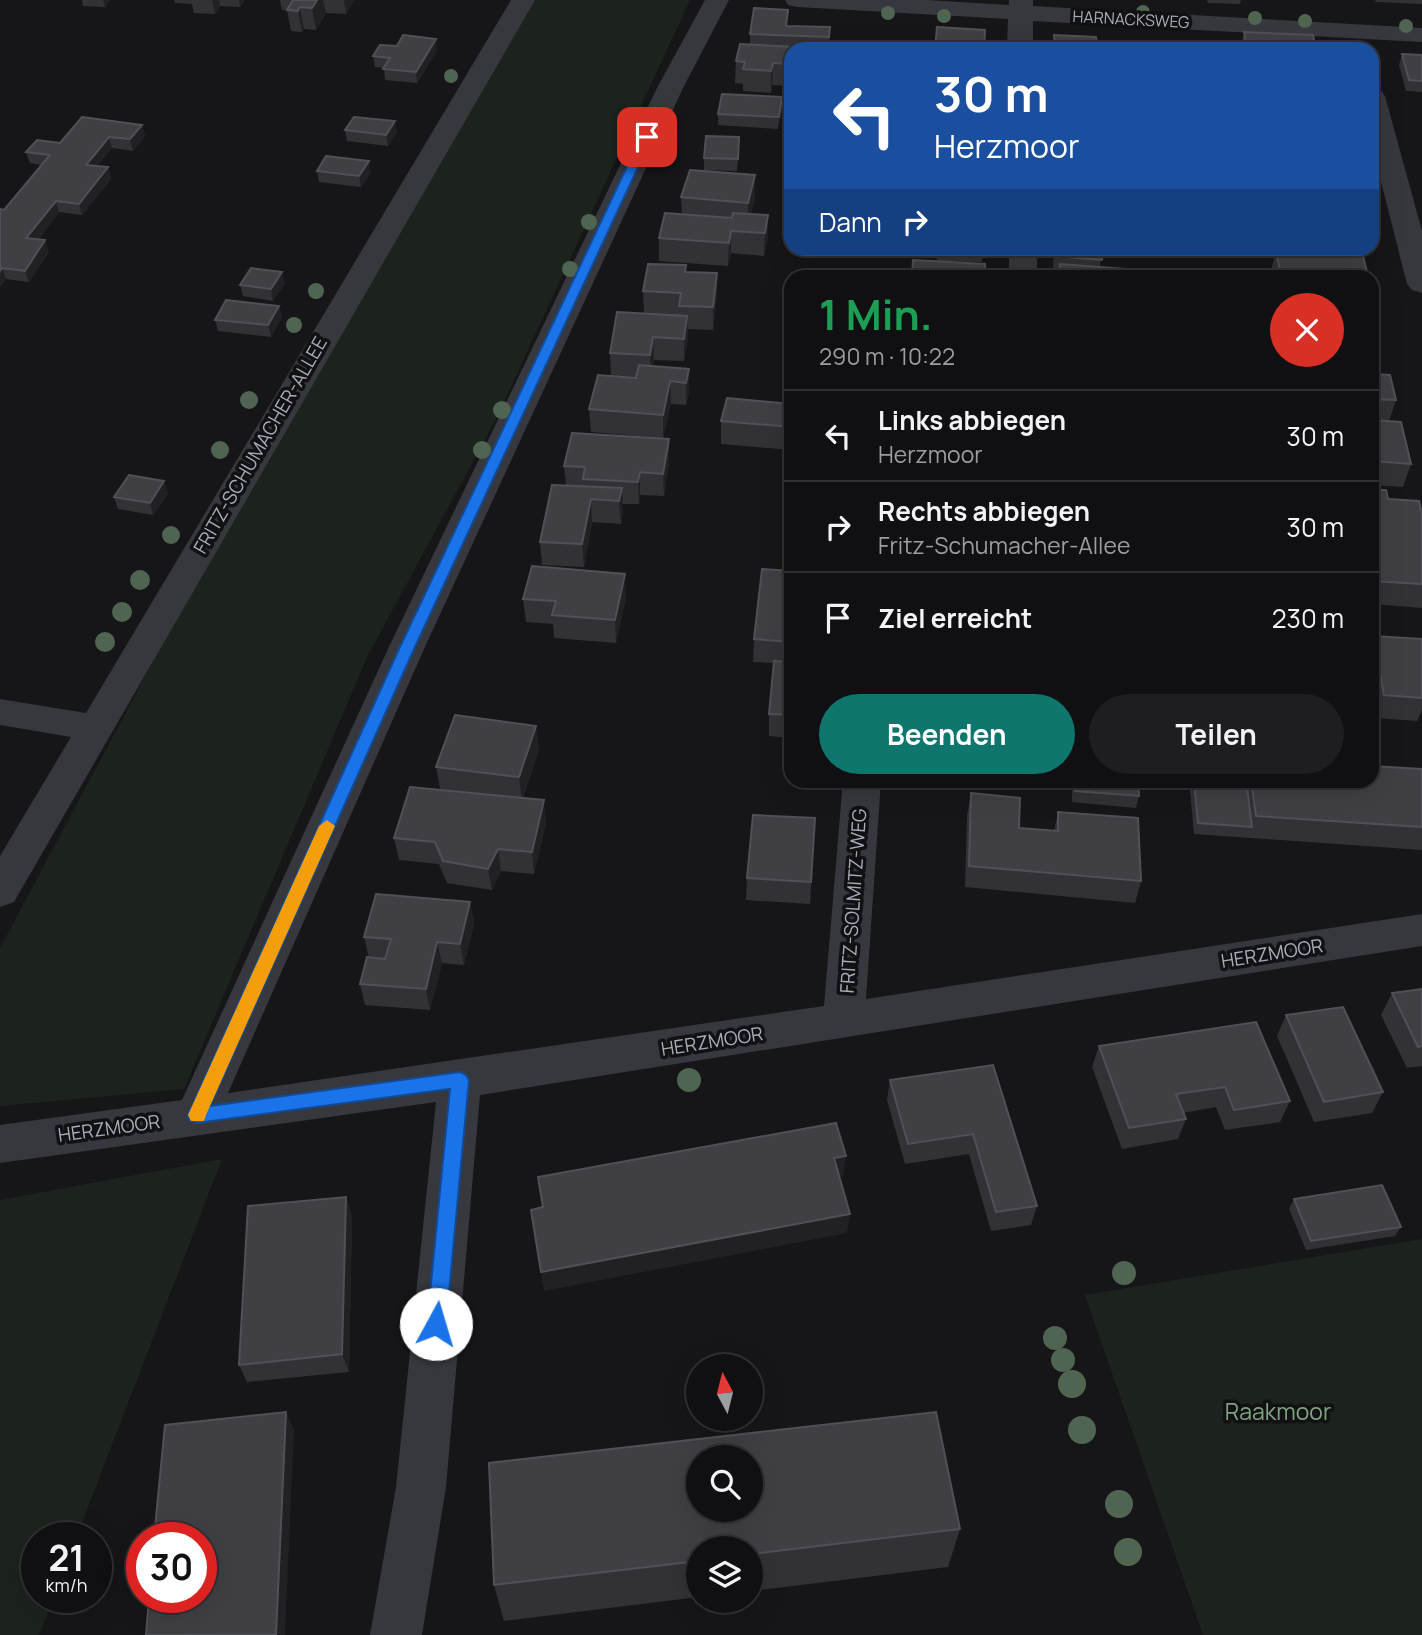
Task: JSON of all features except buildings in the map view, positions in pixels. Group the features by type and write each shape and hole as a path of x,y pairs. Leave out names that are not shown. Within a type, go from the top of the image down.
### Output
{"street":[{"name":"FRITZ-SCHUMACHER-ALLEE","path":"0,891 523,0"},
{"path":"197,1115 406,649 670,88 717,0"},
{"name":"HARNACKSWEG","path":"797,0 1021,7 1422,35"},
{"path":"1020,42 1021,7"},
{"path":"1379,116 1413,212 1422,284"},
{"path":"0,712 96,728"},
{"name":"FRITZ-SOLMITZ-WEG","path":"844,1021 861,788"},
{"name":"HERZMOOR","path":"0,1144 460,1080 1422,930"},
{"path":"396,1635 421,1487 460,1080"}],"green space":[{"path":"533,0 690,0 497,417 367,657 184,1089 0,1106 0,948 227,523"},
{"path":"222,1159 82,1522 21,1522 21,1613 48,1613 39,1635 0,1635 0,1200"},
{"name":"Raakmoor","path":"1422,1239 1422,1635 1203,1635 1085,1295"}],"slow traffic":[{"path":"197,1115 327,826"}],"route":[{"path":"436,1324 460,1080 197,1115 406,649 647,137"}]}
